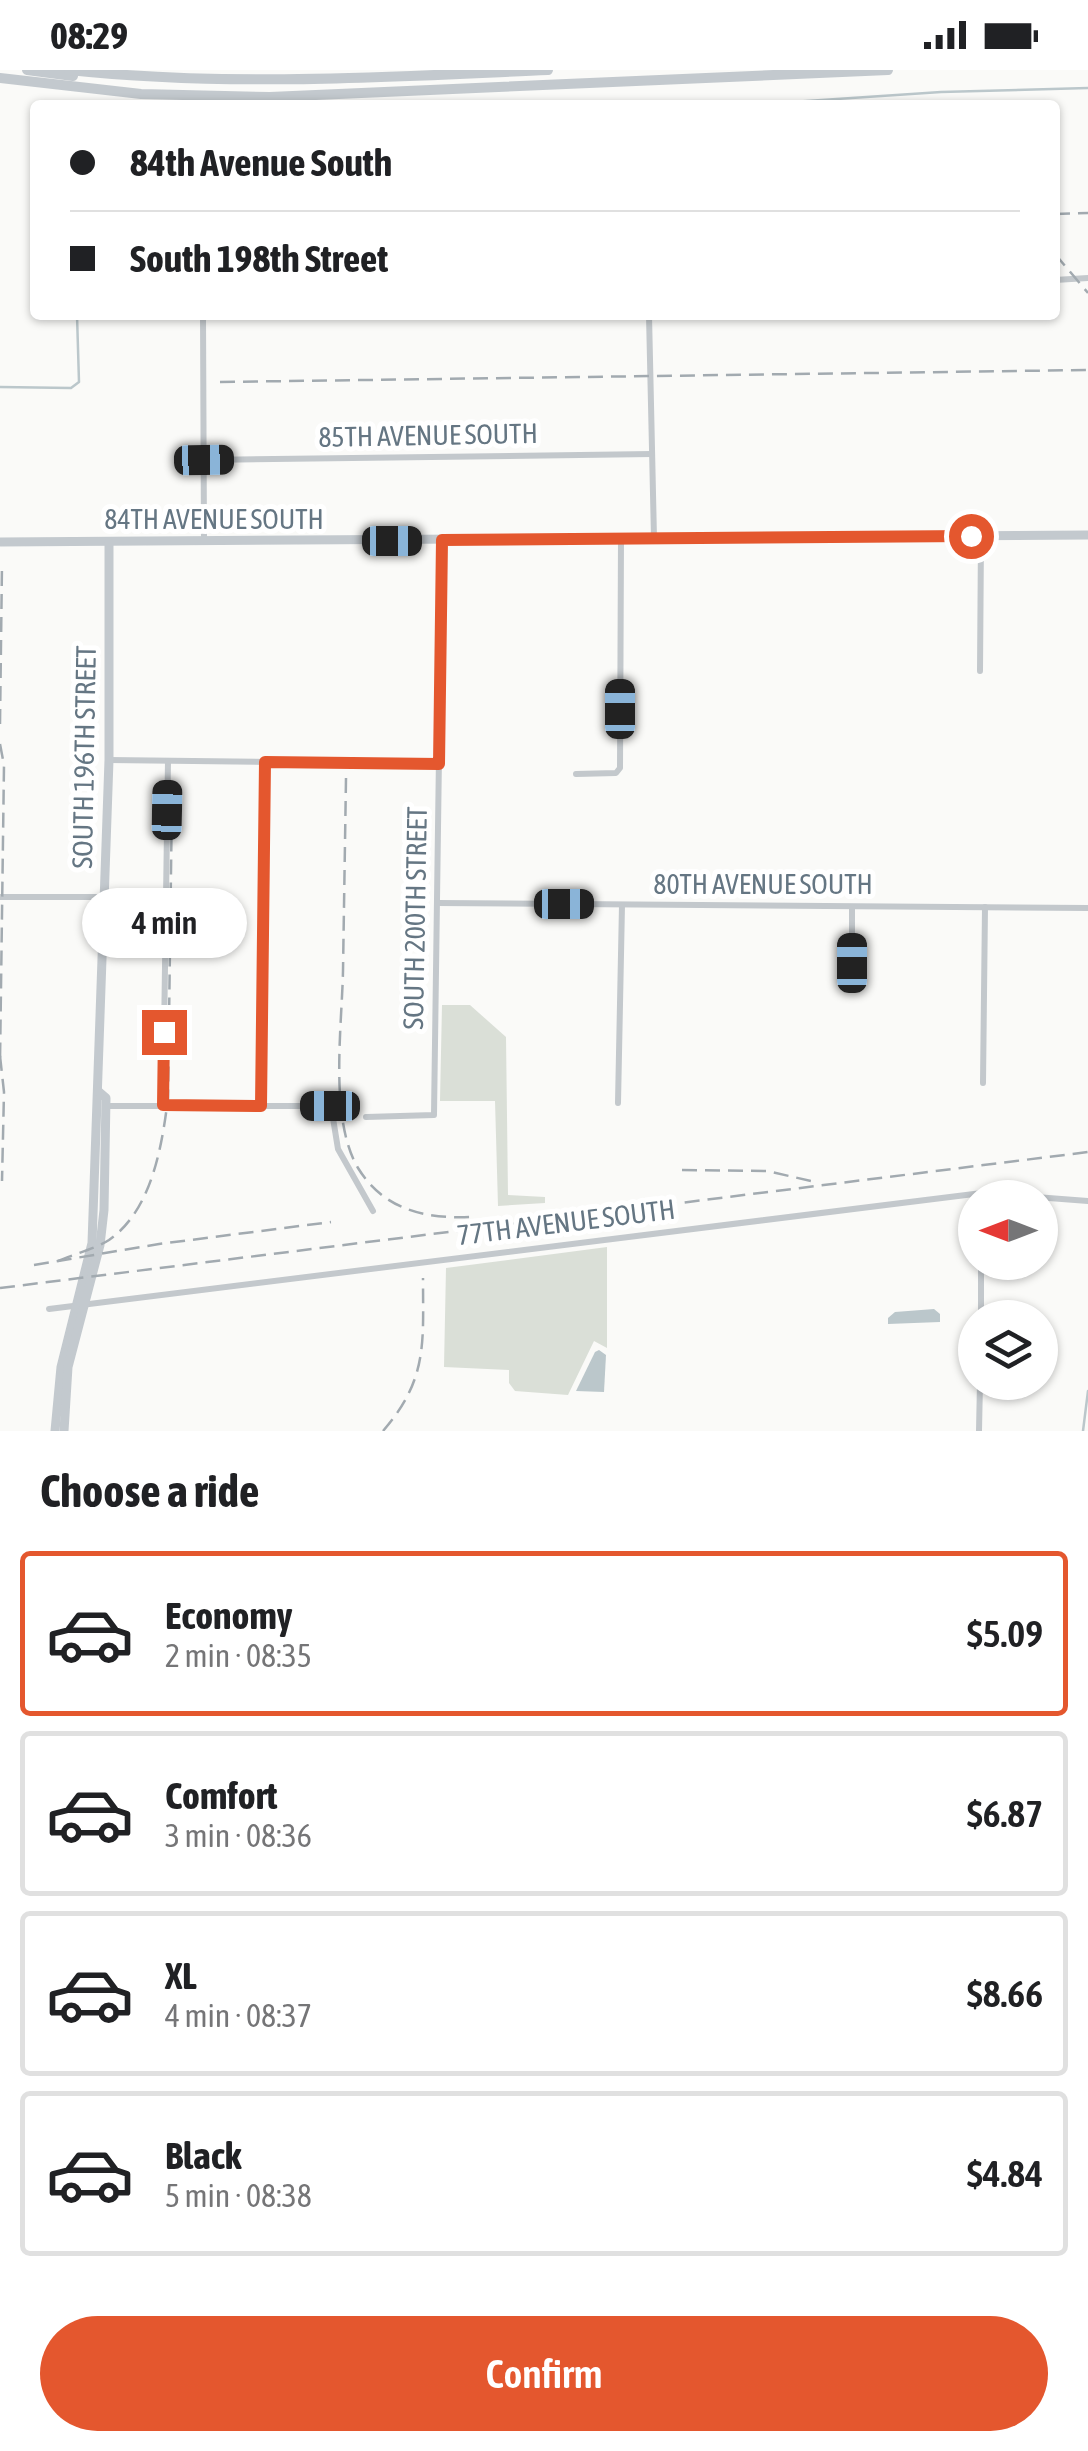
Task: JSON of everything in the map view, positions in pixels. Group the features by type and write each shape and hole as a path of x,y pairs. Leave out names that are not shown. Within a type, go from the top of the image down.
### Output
{"highway":[{"path":"28,70 209,85 548,70"},
{"path":"69,70 200,80 359,79"},
{"path":"0,78 104,91 270,97 888,70"}],"main road":[{"name":"84TH AVENUE SOUTH","path":"0,542 1088,535"},
{"name":"SOUTH 196TH STREET","path":"64,1431 68,1367 100,1244 96,1098 109,760 109,543"},
{"name":"SOUTH 196TH STREET","path":"55,1431 61,1366 92,1243 106,1106 106,1098 99,1092"}],"street":[{"path":"1060,280 1088,278"},
{"path":"204,320 204,542"},
{"path":"649,320 654,538"},
{"name":"85TH AVENUE SOUTH","path":"204,460 652,454"},
{"path":"980,671 981,536"},
{"path":"576,774 616,773 620,768 621,538"},
{"name":"SOUTH 200TH STREET","path":"366,1117 434,1116 442,540"},
{"path":"109,760 439,764"},
{"path":"163,1105 168,761"},
{"path":"261,1106 265,762"},
{"path":"0,897 103,897"},
{"name":"80TH AVENUE SOUTH","path":"437,903 1088,908"},
{"path":"618,1103 622,905"},
{"path":"852,907 852,987"},
{"path":"983,1083 985,908"},
{"path":"106,1106 330,1106 338,1150 373,1211"},
{"name":"77TH AVENUE SOUTH","path":"49,1310 958,1198"},
{"name":"77TH AVENUE SOUTH","path":"1058,1199 1088,1201"},
{"path":"979,1431 980,1400"}],"shaded area":[{"path":"442,1005 470,1005 506,1037 508,1195 545,1197 545,1203 498,1206 495,1101 440,1101"},
{"path":"607,1247 607,1348 594,1341 568,1395 515,1391 509,1383 509,1370 444,1367 446,1268"},
{"path":"934,1309 940,1314 940,1322 888,1324 888,1318 895,1312"},
{"path":"595,1352 606,1355 604,1392 576,1391"}],"waterway":[{"path":"822,100 1088,88"},
{"path":"0,387 71,388 79,382 77,320"},
{"path":"1083,1431 1088,1391"}],"railway":[{"path":"1060,214 1088,213"},
{"path":"1060,260 1088,293"},
{"path":"220,382 1088,370"},
{"path":"0,724 2,564"},
{"path":"0,744 4,765 0,1062"},
{"path":"346,778 339,1072 349,1148 368,1182 393,1202 422,1213 471,1217"},
{"path":"58,1261 109,1240 124,1227 145,1195 158,1156 168,1098 172,796"},
{"path":"0,1056 4,1092 2,1181"},
{"path":"0,1288 1088,1152"},
{"path":"682,1170 767,1171 811,1181"},
{"path":"34,1265 331,1222"},
{"path":"383,1431 408,1394 420,1359 423,1278"}],"route":[{"path":"164,1032 163,1105 261,1106 265,762 439,764 442,540 971,536"}]}
